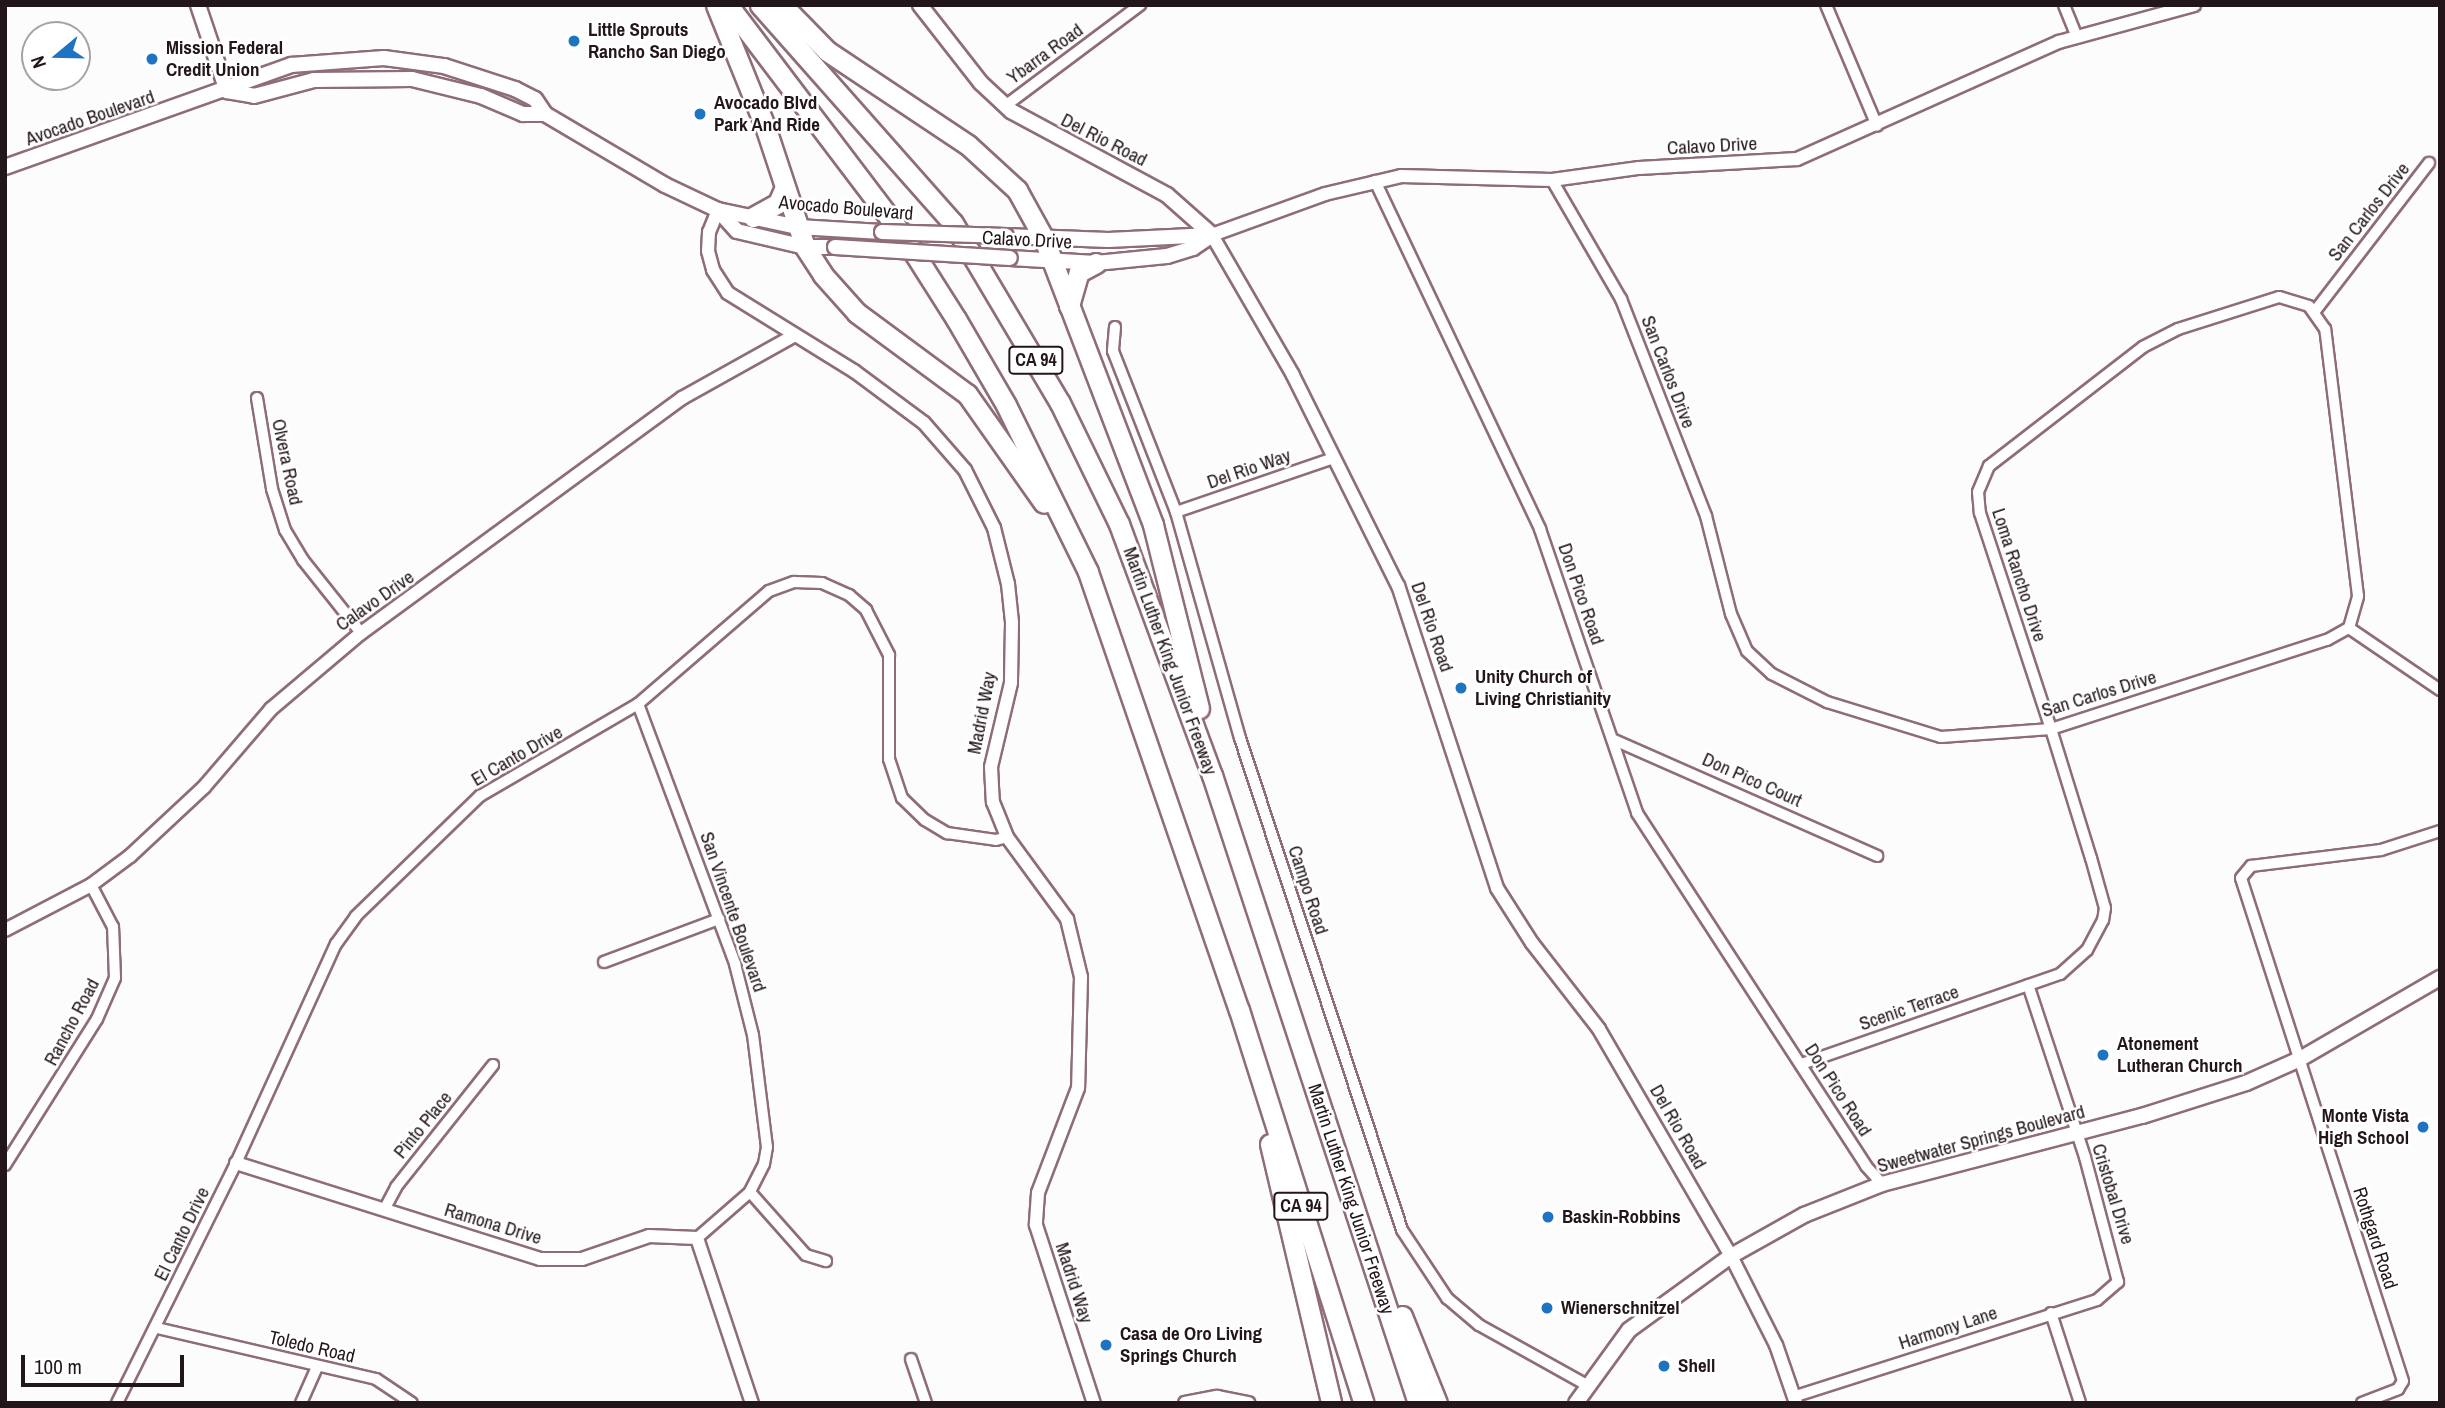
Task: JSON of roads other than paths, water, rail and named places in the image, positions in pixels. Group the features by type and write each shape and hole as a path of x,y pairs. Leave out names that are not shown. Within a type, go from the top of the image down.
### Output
{"highway":[{"path":"716,5 805,247 857,313 967,394 1019,465 1088,572"},
{"name":"CA 94","path":"728,5 902,234 943,298 1006,405 1088,572 1239,1010 1364,1403"},
{"name":"Martin Luther King Junior Freeway","path":"760,5 953,223 1012,316 1060,403 1119,524 1212,775 1418,1403"},
{"path":"782,5 827,51 968,145 1017,190 1044,239 1163,556 1212,775"},
{"path":"754,216 778,203 785,187"},
{"path":"1069,307 1079,272 1096,263"},
{"path":"1239,1010 1331,1403"},
{"path":"1304,1052 1437,1403"}],"main road":[{"path":"198,5 227,91"},
{"name":"Del Rio Road","path":"920,5 1005,106 1033,126 1167,195 1212,235"},
{"name":"Avocado Boulevard","path":"5,167 227,91 247,78 291,65 345,59 416,61 503,84 535,99 545,114 665,185 718,210 798,227 931,234"},
{"path":"335,78 345,70 396,69 416,61"},
{"name":"Avocado Boulevard","path":"227,91 254,96 335,78 435,83 523,114 545,114"},
{"path":"435,83 448,79 495,90 503,84"},
{"name":"Avocado Boulevard","path":"718,210 737,231 805,247 835,247"},
{"name":"Calavo Drive","path":"931,234 1044,239 1212,235"},
{"name":"Calavo Drive","path":"835,247 1096,263 1167,256 1193,248 1212,235"},
{"name":"Sweetwater Springs Boulevard","path":"1576,1403 1586,1384 1629,1330 1731,1256 1804,1215 1882,1184 2077,1133 2234,1087 2300,1059 2440,978"}],"street":[{"name":"Ybarra Road","path":"1005,106 1140,5"},
{"path":"1826,5 1877,126"},
{"path":"2064,5 2076,36"},
{"name":"Calavo Drive","path":"1212,235 1375,181 1401,176 1487,182 1552,180 1639,168 1797,159 2076,36 2194,5"},
{"name":"San Carlos Drive","path":"2315,311 2429,163"},
{"name":"San Carlos Drive","path":"1552,180 1620,299 1706,516 1731,614 1754,659 1772,674 1827,702 1905,729 1941,737 2051,729 2327,639 2349,628"},
{"name":"Don Pico Road","path":"1375,181 1535,518 1637,813 1882,1184"},
{"name":"Madrid Way","path":"718,210 708,242 717,278 735,299 890,396 940,438 987,509 1004,565 1012,623 1011,683 990,778 993,802 1007,837 1060,908 1079,953 1078,1088 1038,1193 1036,1225 1094,1403"},
{"name":"Del Rio Road","path":"1212,235 1293,375 1404,601 1497,888 1532,943 1599,1029 1731,1256 1776,1345 1796,1400"},
{"name":"Loma Rancho Drive","path":"2028,985 2060,974 2079,959 2094,941 2105,908 2051,729 1980,513 1978,492 1985,472 2001,453 2144,347 2178,329 2279,297 2302,302 2315,311"},
{"path":"2315,311 2327,335 2353,543 2358,596 2349,628 2440,690"},
{"name":"Campo Road","path":"1115,327 1113,351 1176,512 1240,738 1402,1230 1447,1298 1479,1325 1586,1384"},
{"name":"Calavo Drive","path":"5,930 91,885 151,838 204,787 271,709 362,633 682,398 795,335"},
{"name":"Olvera Road","path":"257,398 272,489 285,530 303,560 362,633"},
{"name":"Del Rio Way","path":"1176,512 1334,458"},
{"name":"El Canto Drive","path":"117,1403 157,1328 236,1163 335,944 356,916 480,796 638,704 769,591 803,581 830,585 866,610 886,646 891,671 889,759 902,798 925,820 947,834 996,840 1007,837"},
{"name":"San Vincente Boulevard","path":"638,704 719,919 748,1013 767,1147 764,1164 750,1192 697,1238"},
{"name":"Don Pico Court","path":"1612,739 1877,856"},
{"name":"Rothgard Road","path":"2362,1403 2398,1390 2403,1381 2300,1059 2241,887 2242,873 2251,866 2381,850 2440,831"},
{"name":"Rancho Road","path":"5,1165 103,1008 115,978 113,927 91,885"},
{"path":"604,962 719,919"},
{"name":"Scenic Terrace","path":"1801,1064 2028,985"},
{"name":"Cristobal Drive","path":"2028,985 2119,1272 2111,1292"},
{"name":"Pinto Place","path":"384,1210 396,1187 493,1065"},
{"name":"Ramona Drive","path":"236,1163 520,1255 560,1261 595,1255 649,1236 697,1238"},
{"path":"750,1192 806,1255 826,1261"},
{"path":"697,1238 752,1403"},
{"name":"Harmony Lane","path":"1796,1400 2111,1292"},
{"path":"2051,1313 2080,1403"},
{"name":"Toledo Road","path":"157,1328 376,1379 412,1403"},
{"path":"911,1359 926,1403"},
{"path":"301,1403 317,1367"},
{"path":"1185,1403 1217,1397 1248,1403"}],"place":[{"name":"Little Sprouts Rancho San Diego","path":"574,41"},
{"name":"Mission Federal Credit Union","path":"152,59"},
{"name":"Avocado Blvd Park And Ride","path":"700,114"},
{"name":"Unity Church of Living Christianity","path":"1461,688"},
{"name":"Atonement Lutheran Church","path":"2103,1055"},
{"name":"Monte Vista High School","path":"2423,1127"},
{"name":"Baskin-Robbins","path":"1548,1217"},
{"name":"Wienerschnitzel","path":"1547,1308"},
{"name":"Casa de Oro Living Springs Church","path":"1106,1345"},
{"name":"Shell","path":"1664,1366"}]}
